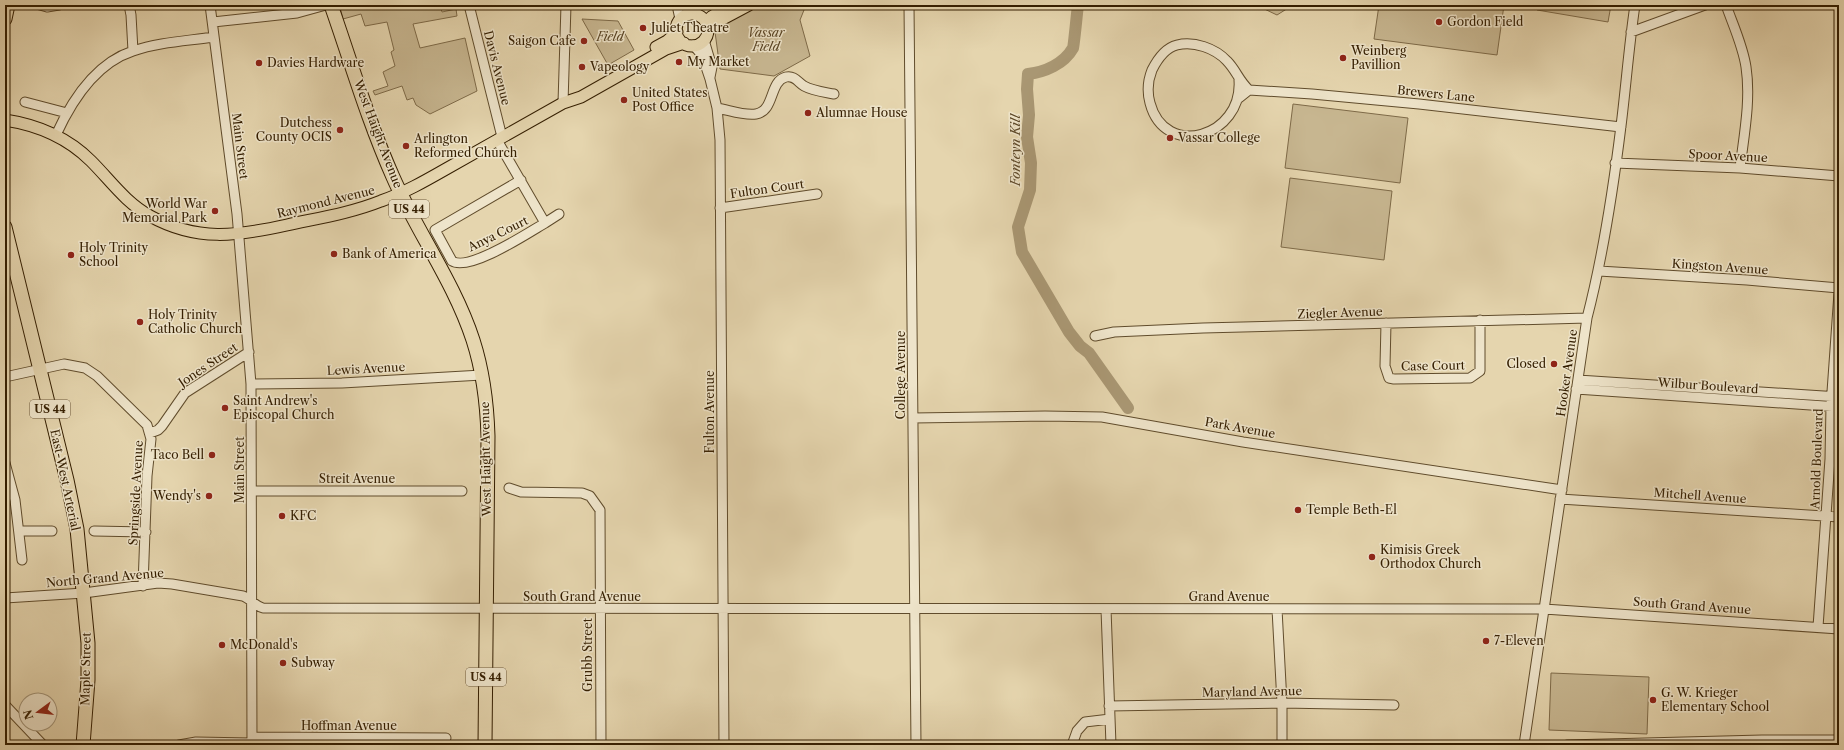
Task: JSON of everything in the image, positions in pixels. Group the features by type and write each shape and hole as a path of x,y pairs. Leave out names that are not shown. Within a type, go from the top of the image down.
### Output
{"highway":[{"path":"5,19 8,5"},
{"name":"West Haight Avenue","path":"331,5 384,155 401,193 464,316 482,375 486,399 488,436 486,609"},
{"name":"East-West Arterial","path":"5,227 72,504 84,593"},
{"name":"Maple Street","path":"83,745 88,668 84,593"},
{"name":"US 44","path":"485,745 486,609"}],"main road":[{"path":"731,5 715,16 704,19 688,9 678,23 677,32 680,40 689,44 706,35 719,21 749,5"},
{"path":"704,19 706,35"},
{"name":"Raymond Avenue","path":"563,103 572,94 667,41 677,32"},
{"name":"Raymond Avenue","path":"5,120 36,127 56,135 78,149 92,162 118,192 132,204 151,216 188,231 210,235 239,234 353,210 372,205 401,193 563,103 581,97 666,49 689,44"}],"street":[{"path":"40,5 59,5"},
{"path":"128,5 131,10 133,51"},
{"name":"Main Street","path":"210,5 239,234 251,384 253,602 252,742"},
{"path":"212,22 297,14 326,5"},
{"name":"Davis Avenue","path":"469,5 500,139 545,223"},
{"path":"563,103 566,5"},
{"path":"677,5 680,19"},
{"name":"College Avenue","path":"909,5 916,745"},
{"name":"Hooker Avenue","path":"1524,745 1587,318 1599,271 1616,163 1635,5"},
{"path":"1631,32 1705,5"},
{"path":"1726,5 1746,67 1747,106 1740,168"},
{"name":"Fulton Avenue","path":"706,35 712,66 710,79"},
{"path":"56,135 67,113 91,80 121,56 133,51 157,45 214,37"},
{"name":"Fulton Avenue","path":"689,44 702,55 710,79 717,108 720,140 724,745"},
{"path":"1239,80 1239,98 1233,112 1218,127 1202,133 1186,136 1168,130 1160,123 1152,109 1148,89 1152,72 1162,54 1172,47 1187,44 1205,47 1220,55 1227,61 1239,80 1249,90 1239,98"},
{"path":"717,108 750,114 761,112 767,107 778,82 784,77 794,77 805,86 834,94"},
{"name":"Brewers Lane","path":"1249,90 1312,94 1418,104 1621,127"},
{"path":"25,102 67,113"},
{"name":"Spoor Avenue","path":"1616,163 1740,168 1839,176"},
{"name":"Anya Court","path":"521,180 435,230 452,261 459,263 477,260 559,214"},
{"name":"Fulton Court","path":"720,208 817,194"},
{"name":"Kingston Avenue","path":"1599,271 1748,280 1839,288"},
{"name":"Arnold Boulevard","path":"1818,627 1835,406 1839,292"},
{"name":"Ziegler Avenue","path":"1095,336 1114,332 1196,328 1587,318"},
{"name":"Case Court","path":"1386,323 1385,366 1389,378 1470,378 1480,371 1480,320"},
{"name":"Jones Street","path":"150,433 158,430 162,426 185,393 248,352"},
{"name":"Springside Avenue","path":"5,378 64,364 71,364 85,368 97,376 147,425 151,439 143,586"},
{"name":"Lewis Avenue","path":"251,384 335,383 482,375"},
{"name":"Wilbur Boulevard","path":"1577,384 1835,397"},
{"name":"Wilbur Boulevard","path":"1577,384 1835,406"},
{"name":"Park Avenue","path":"913,418 1045,416 1102,417 1243,442 1561,494"},
{"path":"5,463 15,500 22,560"},
{"name":"Grubb Street","path":"509,488 521,492 582,493 590,496 600,510 602,518 600,609 601,745"},
{"name":"Streit Avenue","path":"252,491 462,491"},
{"name":"Mitchell Avenue","path":"1561,494 1839,517"},
{"path":"19,531 52,531"},
{"path":"94,531 146,532"},
{"name":"North Grand Avenue","path":"5,598 84,593 158,584 172,584 243,596 253,602"},
{"name":"South Grand Avenue","path":"253,602 258,607 263,608 914,609"},
{"name":"Grand Avenue","path":"914,609 1544,609"},
{"path":"1106,609 1111,745"},
{"path":"1277,609 1282,703 1282,745"},
{"name":"South Grand Avenue","path":"1544,609 1839,629"},
{"name":"Maryland Avenue","path":"1109,706 1282,703 1394,705"},
{"path":"5,705 43,745"},
{"path":"1072,745 1077,731 1085,722 1110,719"},
{"name":"Hoffman Avenue","path":"179,745 196,742 446,738"},
{"path":"1567,745 1762,740 1839,740"}],"green space":[{"path":"345,5 440,5 442,12 456,9 457,16 413,24 420,48 465,38 477,91 430,114 416,105 413,98 407,100 402,86 375,95 373,91 388,86 383,72 395,66 391,52 394,50 387,22 365,26 361,14 343,19 340,7"},
{"name":"Vassar Field","path":"749,5 806,5 800,20 810,56 774,76 720,69 715,32 727,18"},
{"path":"1256,5 1293,5 1277,15"},
{"name":"Gordon Field","path":"1379,5 1504,5 1497,55 1374,39"},
{"path":"1538,5 1611,5 1608,22 1537,10"},
{"name":"Field","path":"582,19 618,21 634,50 608,65"},
{"path":"1293,104 1408,118 1400,183 1285,168"},
{"path":"1290,178 1392,191 1384,260 1281,247"},
{"path":"1551,673 1649,677 1647,734 1549,730"}],"waterway":[{"name":"Fonteyn Kill","path":"1078,5 1073,48 1069,54 1065,59 1054,66 1028,74 1027,89 1029,115 1027,137 1031,163 1030,190 1018,227 1022,252 1069,332 1080,346 1089,353 1128,408"}],"place":[{"name":"Gordon Field","path":"1439,22"},
{"name":"Juliet Theatre","path":"643,28"},
{"name":"Saigon Cafe","path":"584,41"},
{"name":"Weinberg Pavillion","path":"1343,58"},
{"name":"My Market","path":"679,62"},
{"name":"Davies Hardware","path":"259,63"},
{"name":"Vapeology","path":"582,67"},
{"name":"United States Post Office","path":"624,100"},
{"name":"Alumnae House","path":"808,113"},
{"name":"Dutchess County OCIS","path":"340,130"},
{"name":"Vassar College","path":"1170,138"},
{"name":"Arlington Reformed Church","path":"406,146"},
{"name":"World War Memorial Park","path":"215,211"},
{"name":"Bank of America","path":"334,254"},
{"name":"Holy Trinity School","path":"71,255"},
{"name":"Holy Trinity Catholic Church","path":"140,322"},
{"name":"Closed","path":"1554,364"},
{"name":"Saint Andrew's Episcopal Church","path":"225,408"},
{"name":"Taco Bell","path":"212,455"},
{"name":"Wendy's","path":"209,496"},
{"name":"Temple Beth-El","path":"1298,510"},
{"name":"KFC","path":"282,516"},
{"name":"Kimisis Greek Orthodox Church","path":"1372,557"},
{"name":"7-Eleven","path":"1486,641"},
{"name":"McDonald's","path":"222,645"},
{"name":"Subway","path":"283,663"},
{"name":"G. W. Krieger Elementary School","path":"1653,700"}]}
